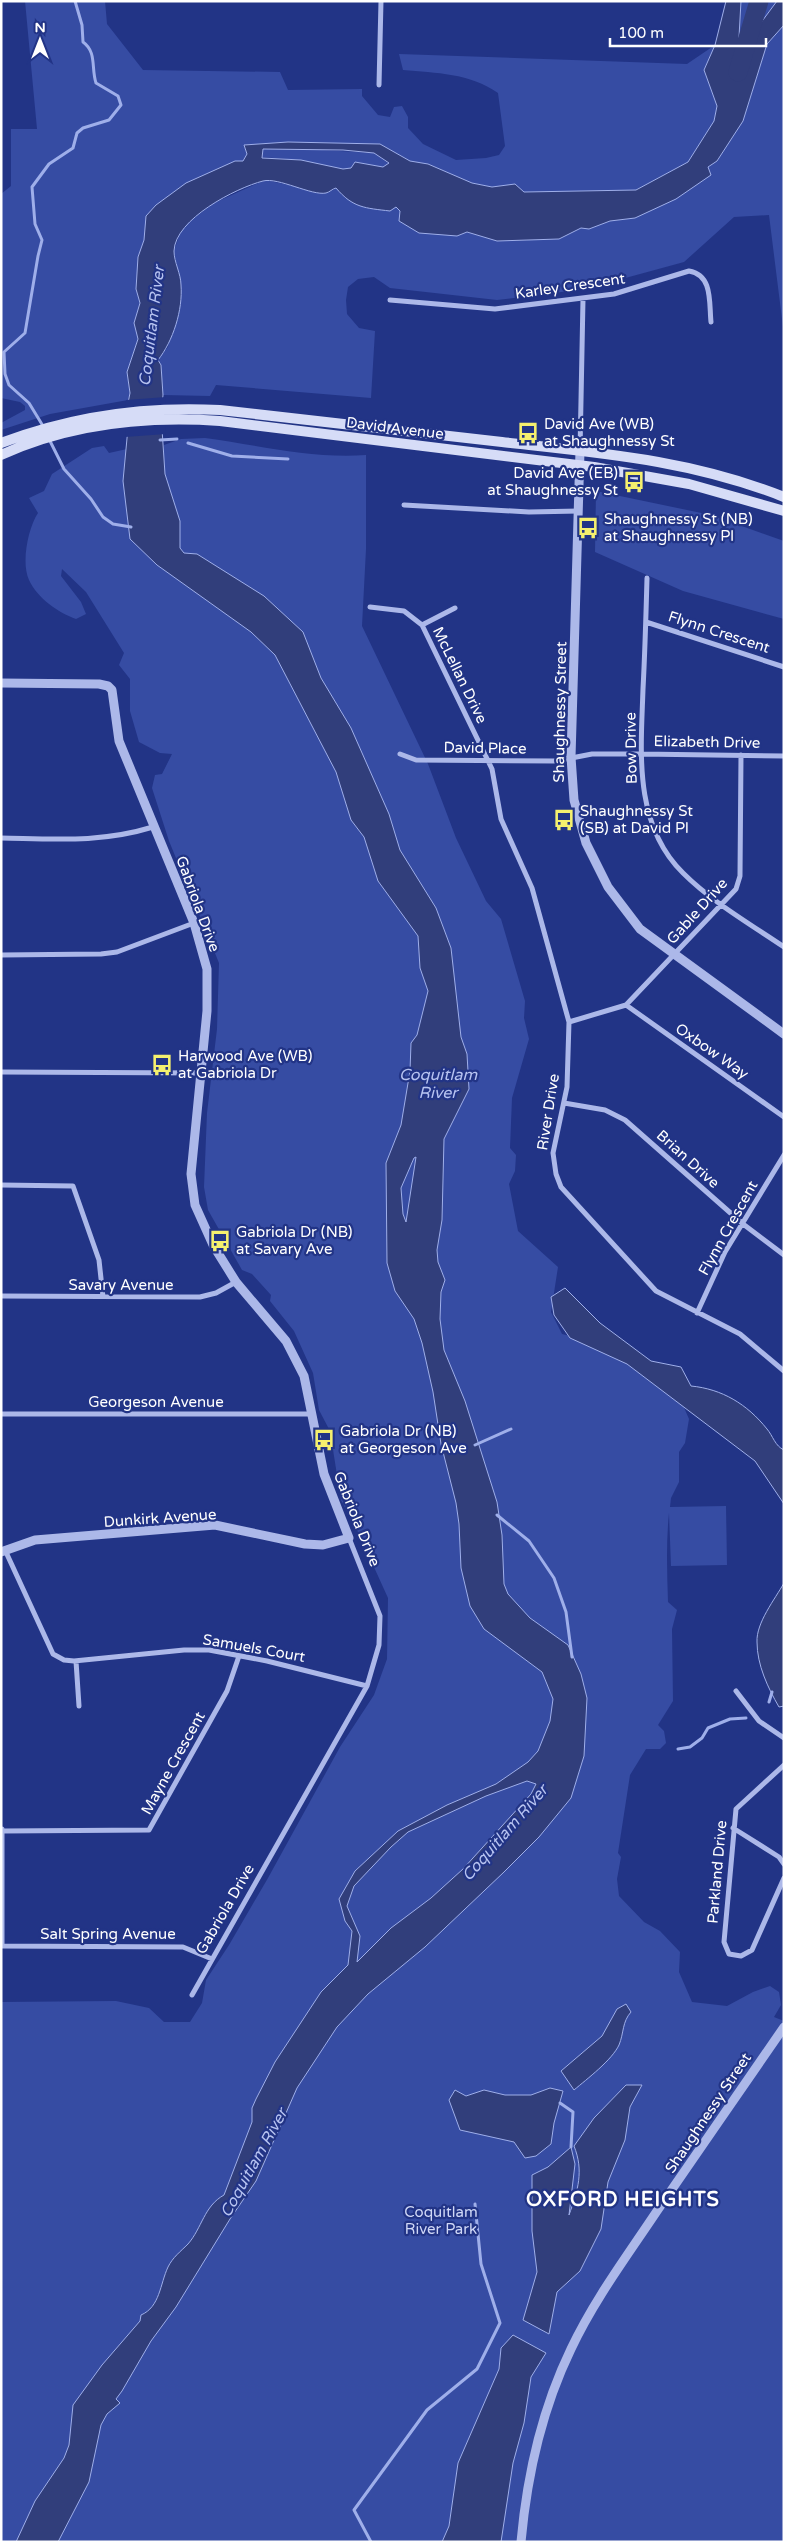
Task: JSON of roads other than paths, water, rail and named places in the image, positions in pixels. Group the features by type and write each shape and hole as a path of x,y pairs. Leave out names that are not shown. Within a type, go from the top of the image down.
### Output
{"main road":[{"name":"David Avenue","path":"2,443 54,425 98,415 166,409 220,410 580,451 688,466 733,478 784,497"},
{"name":"David Avenue","path":"3,454 56,436 101,426 167,420 220,421 580,465 689,484 784,512"}],"street":[{"path":"379,85 381,1"},
{"name":"Karley Crescent","path":"390,300 495,309 583,299 627,291 684,271 694,272 704,278 707,286 711,322"},
{"name":"Shaughnessy Street","path":"583,299 579,511 571,757 574,800 586,843 608,887 640,929 784,1034"},
{"path":"404,505 529,512 579,511"},
{"name":"Bow Drive","path":"647,578 641,780 650,818 666,851 682,872 722,905 784,947"},
{"name":"McLellan Drive","path":"370,607 404,610 422,625 488,760"},
{"path":"422,625 455,608"},
{"name":"Flynn Crescent","path":"646,622 784,667"},
{"name":"Gabriola Drive","path":"1,683 99,684 111,687 114,693 119,741 194,923 205,961 208,987 191,1174 192,1192 201,1221 236,1282 292,1350 304,1376 324,1474 380,1616 379,1645 367,1686 192,1995"},
{"name":"David Place","path":"400,754 416,760 556,761 571,757"},
{"name":"Elizabeth Drive","path":"571,757 641,754 784,756"},
{"name":"Gable Drive","path":"569,1022 626,1005 736,890 740,876 741,755"},
{"name":"River Drive","path":"488,760 496,782 497,807 532,888 569,1022 567,1087 554,1153 556,1174 560,1187 649,1285 662,1296 746,1338 784,1371"},
{"path":"1,838 102,838 123,836 153,827"},
{"path":"1,955 109,953 194,923"},
{"name":"Oxbow Way","path":"626,1005 784,1117"},
{"path":"1,1072 200,1073"},
{"name":"Brian Drive","path":"564,1103 605,1110 625,1120 743,1224 784,1256"},
{"name":"Flynn Crescent","path":"697,1313 725,1252 784,1155"},
{"path":"1,1185 73,1186 99,1260 103,1297"},
{"name":"Savary Avenue","path":"1,1296 200,1297 216,1293 236,1282"},
{"name":"Georgeson Avenue","path":"1,1414 311,1414"},
{"name":"Dunkirk Avenue","path":"3,1551 35,1540 215,1525 305,1544 322,1545 349,1538"},
{"name":"Samuels Court","path":"3,1551 53,1654 64,1660 76,1661 191,1650 240,1656 345,1679 367,1686"},
{"name":"Mayne Crescent","path":"2,1829 149,1830 227,1691 240,1656"},
{"path":"76,1661 79,1706"},
{"path":"736,1692 759,1721 784,1738"},
{"name":"Parkland Drive","path":"784,1765 738,1806 733,1828 724,1942 729,1954 741,1956 752,1950 784,1878"},
{"path":"733,1828 779,1857 784,1864"},
{"path":"1,1946 2,1829"},
{"name":"Salt Spring Avenue","path":"1,1946 183,1947 212,1959"},
{"name":"Shaughnessy Street","path":"521,2542 530,2473 539,2437 549,2402 570,2350 596,2302 784,2027"}],"water":[{"name":"Coquitlam River","path":"726,1 741,1 739,37 742,47 751,48 757,28 777,1 784,1 784,25 767,44 743,121 717,161 708,167 711,175 676,199 635,218 610,221 589,229 581,228 559,239 497,241 467,232 457,236 419,233 399,221 400,211 396,207 390,211 366,208 348,200 336,188 326,193 320,193 269,180 238,190 223,198 195,217 177,239 174,251 181,281 179,315 168,344 158,360 161,365 163,395 161,414 165,474 180,521 180,548 184,553 197,554 264,596 303,632 321,678 351,728 389,814 400,850 436,908 451,948 461,1037 467,1054 469,1089 444,1139 442,1220 437,1250 438,1262 445,1280 441,1292 440,1319 444,1350 465,1401 497,1502 502,1535 504,1584 508,1594 530,1618 568,1645 581,1674 587,1698 584,1756 571,1798 539,1837 425,1947 368,1994 337,2027 297,2088 256,2181 230,2219 176,2307 151,2341 116,2399 120,2403 107,2414 101,2425 89,2482 58,2542 16,2542 35,2501 64,2458 69,2445 73,2405 102,2365 140,2321 141,2315 152,2307 159,2294 170,2263 193,2238 212,2205 224,2195 252,2122 252,2108 275,2062 321,1992 348,1965 352,1931 345,1921 339,1899 355,1871 398,1831 447,1805 496,1784 528,1762 538,1751 550,1721 553,1699 542,1672 484,1629 470,1606 461,1568 456,1503 441,1444 433,1392 422,1343 414,1319 395,1291 387,1263 386,1163 401,1125 410,1071 411,1043 417,1035 428,991 420,968 418,936 378,881 364,837 351,820 336,772 275,655 251,632 157,565 130,539 123,481 130,393 127,372 138,339 134,323 140,303 136,289 138,257 144,240 146,216 156,205 186,183 235,161 243,161 247,154 244,145 288,142 380,144 410,161 428,164 472,183 492,187 515,184 524,192 636,190 688,162 714,121 717,106 704,70 715,45","holes":["263,149 343,150 374,153 389,163 383,167 355,162 351,168 343,169 301,160 262,158","416,1157 406,1222 403,1214 401,1188","527,1781 536,1784 531,1794 463,1869 431,1898 391,1928 357,1962 360,1936 347,1906 354,1886 408,1832 486,1796"]},
{"path":"565,1288 600,1323 651,1361 681,1367 691,1386 723,1394 751,1412 784,1450 784,1504 755,1461 627,1364 570,1338 554,1315 551,1297"},
{"path":"784,1583 784,1706 779,1707 764,1676 757,1651 757,1642 763,1619"},
{"path":"626,2004 631,2012 626,2020 621,2041 616,2051 599,2069 574,2090 561,2071 602,2036 617,2009"},
{"path":"626,2085 642,2085 630,2107 625,2140 608,2182 601,2229 580,2271 557,2292 549,2334 523,2320 537,2272 532,2231 532,2175 548,2167 571,2147 575,2164 569,2215 579,2180 579,2164 574,2146 594,2118"},
{"path":"550,2088 563,2091 554,2123 551,2144 536,2156 525,2158 514,2142 460,2130 449,2100 455,2090 466,2096 484,2090 505,2095 531,2095"},
{"path":"513,2335 546,2353 531,2377 524,2423 513,2463 501,2542 442,2542 449,2526 458,2463 499,2369 501,2348"}],"waterway":[{"path":"43,426 29,403 9,385 5,374 4,352 25,333 42,240 35,224 32,187 49,164 73,148 77,133 83,128 109,120 121,105 118,96 96,83 92,55 83,42 82,25 75,1"},
{"name":"Coquitlam River","path":"738,72 759,1"},
{"path":"49,439 64,469 91,499 103,517 113,524 131,527"},
{"path":"160,440 177,439"},
{"path":"188,443 232,456 288,459"},
{"path":"475,1445 511,1429"},
{"path":"497,1515 529,1541 554,1578 566,1612 572,1657"},
{"path":"769,1702 772,1692"},
{"path":"678,1749 690,1747 702,1738 708,1728 730,1719 746,1718"},
{"path":"560,2103 573,2112 571,2147"},
{"path":"371,2542 354,2510 427,2410 477,2369 500,2323 481,2264 475,2204"}],"place":[{"name":"David Ave (WB) at Shaughnessy St","path":"528,433"},
{"name":"David Ave (EB) at Shaughnessy St","path":"634,482"},
{"name":"Shaughnessy St (NB) at Shaughnessy Pl","path":"588,528"},
{"name":"Shaughnessy St (SB) at David Pl","path":"564,820"},
{"name":"Harwood Ave (WB) at Gabriola Dr","path":"162,1065"},
{"name":"Gabriola Dr (NB) at Savary Ave","path":"220,1241"},
{"name":"Gabriola Dr (NB) at Georgeson Ave","path":"324,1440"}],"district":[{"name":"OXFORD HEIGHTS","path":"623,2200"}],"park label":[{"name":"Coquitlam River Park","path":"441,2220"}]}
